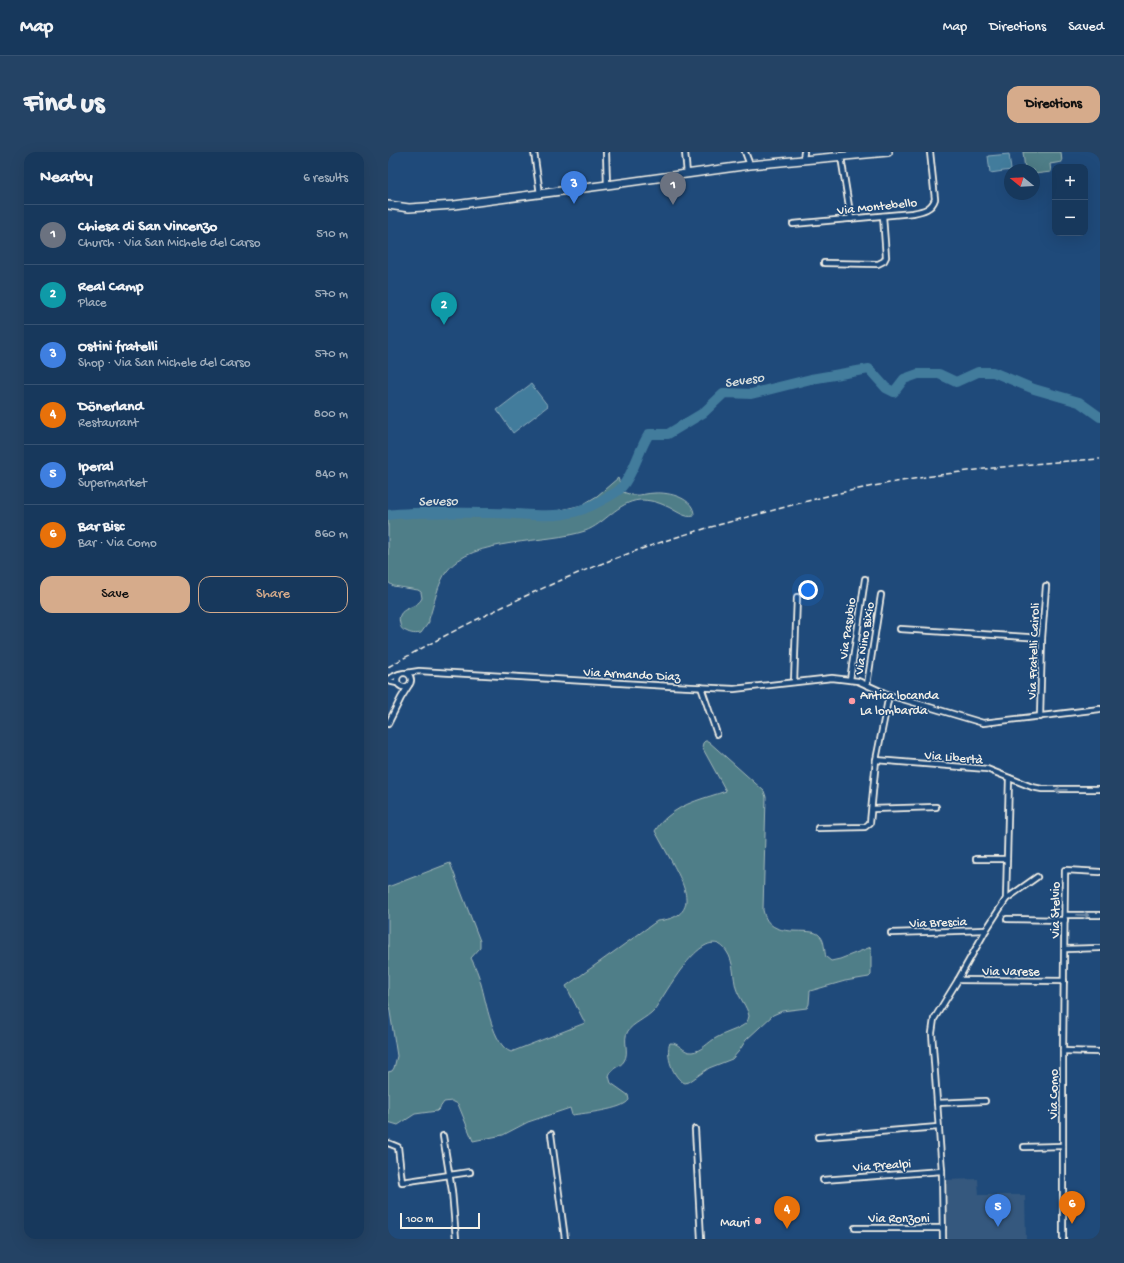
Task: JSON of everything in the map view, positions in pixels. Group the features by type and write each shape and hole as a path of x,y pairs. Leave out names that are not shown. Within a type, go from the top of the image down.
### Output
{"street":[{"path":"534,152 540,194"},
{"path":"606,152 607,186"},
{"path":"685,152 687,174"},
{"path":"745,152 750,165"},
{"path":"388,204 409,208 467,204 607,186 803,156 841,157 865,153 888,152"},
{"name":"Via Montebello","path":"793,224 913,214 925,210 933,204 935,193 930,152"},
{"path":"841,157 851,218"},
{"path":"824,263 878,264 884,262 886,257 883,216"},
{"name":"Via Pasubio","path":"850,680 865,579"},
{"name":"Via Fratelli Cairoli","path":"1040,717 1042,638 1046,586"},
{"name":"Via Nino Bixio","path":"867,685 880,595"},
{"path":"794,682 797,597"},
{"path":"900,629 1042,638"},
{"path":"388,724 400,698 419,671"},
{"name":"Via Armando Diaz","path":"406,673 419,671 734,689 832,678 858,681 889,695 983,723 1100,709"},
{"path":"388,680 399,674 406,673 410,676 411,683"},
{"path":"399,674 397,678 400,698"},
{"path":"388,680 406,687 411,683"},
{"path":"702,687 716,734"},
{"path":"818,828 865,827 870,823 876,760 889,695"},
{"name":"Via Libertà","path":"876,760 987,769 1032,787 1042,789 1100,789"},
{"path":"1006,899 1009,778"},
{"path":"872,809 936,807"},
{"path":"976,859 1007,859"},
{"name":"Via Stelvio","path":"1065,949 1065,870 1100,872"},
{"path":"943,1239 942,1171 932,1033 934,1019 986,930 1006,899 1037,878"},
{"path":"1008,919 1100,915"},
{"name":"Via Brescia","path":"891,933 986,930"},
{"path":"1065,949 1100,948"},
{"name":"Via Como","path":"1063,1239 1063,1051 1065,949"},
{"name":"Via Varese","path":"958,980 1064,981"},
{"path":"1063,1051 1100,1052"},
{"path":"937,1103 985,1101"},
{"path":"818,1137 938,1127"},
{"path":"695,1129 701,1239"},
{"path":"551,1134 565,1239"},
{"path":"443,1136 450,1174 456,1239"},
{"path":"388,1143 398,1147 402,1182 470,1172"},
{"path":"1024,1147 1063,1146"},
{"name":"Via Prealpi","path":"823,1180 942,1171"},
{"name":"Via Ronzoni","path":"855,1228 944,1228"}],"shaded area":[{"path":"1009,154 1010,164 1004,164 1004,171 990,173 988,156"},
{"path":"531,384 548,406 513,433 497,410"},
{"path":"978,1179 979,1195 1025,1195 1026,1239 943,1239 942,1180"}],"green space":[{"path":"1023,152 1061,152 1062,162 1050,164 1051,172 1040,173 1040,164 1024,164"},
{"path":"618,478 623,492 632,495 661,493 680,497 690,505 694,516 691,517 683,515 657,502 640,500 625,505 592,528 585,531 551,538 511,543 474,552 459,560 447,571 436,594 429,622 421,633 415,634 402,629 399,618 401,614 403,611 416,605 422,598 421,592 418,590 393,586 388,582 388,517 409,517 411,513 528,515 549,513 582,505 597,496"},
{"path":"705,741 708,741 764,791 766,797 763,910 767,920 773,926 781,930 815,933 820,936 824,943 826,957 831,961 871,947 871,975 869,977 845,981 810,991 809,1004 807,1008 782,1011 773,1015 746,1040 732,1059 709,1068 689,1082 685,1083 677,1077 671,1066 669,1059 670,1043 676,1044 689,1052 696,1051 719,1036 743,1025 747,1022 749,1016 736,988 732,965 727,952 718,944 708,944 697,951 686,963 654,1010 628,1031 626,1035 626,1057 622,1063 612,1070 609,1076 611,1083 628,1095 629,1100 625,1103 611,1109 572,1115 570,1108 528,1122 503,1135 473,1141 458,1104 452,1101 444,1102 437,1111 415,1114 398,1125 388,1122 388,1072 392,1071 394,1068 397,1056 388,999 388,887 450,863 480,941 480,948 471,958 479,977 491,1022 499,1041 505,1048 511,1052 585,1023 566,986 657,921 679,914 684,908 686,901 682,883 655,831 665,819 681,808 695,801 726,791 702,747"}],"waterway":[{"name":"Seveso","path":"388,515 440,512 549,515 576,512 589,507 619,490 630,475 649,434 668,434 703,413 723,394 751,394 811,379 869,369 886,388 894,392 904,379 918,374 939,374 956,382 978,372 993,372 1034,389 1079,402 1100,417"}],"railway":[{"path":"388,667 451,633 547,586 613,559 699,530 815,499 884,484 976,470 1100,459"}],"place":[{"name":"Ostini fratelli","path":"574,204"},
{"name":"Chiesa di San Vincenzo","path":"673,205"},
{"name":"Real Camp","path":"444,325"},
{"name":"Antica locanda La lombarda","path":"852,701"},
{"name":"Mauri","path":"758,1221"},
{"name":"Bar Bisc","path":"1072,1224"},
{"name":"Iperal","path":"998,1227"},
{"name":"Dönerland","path":"787,1229"}]}
